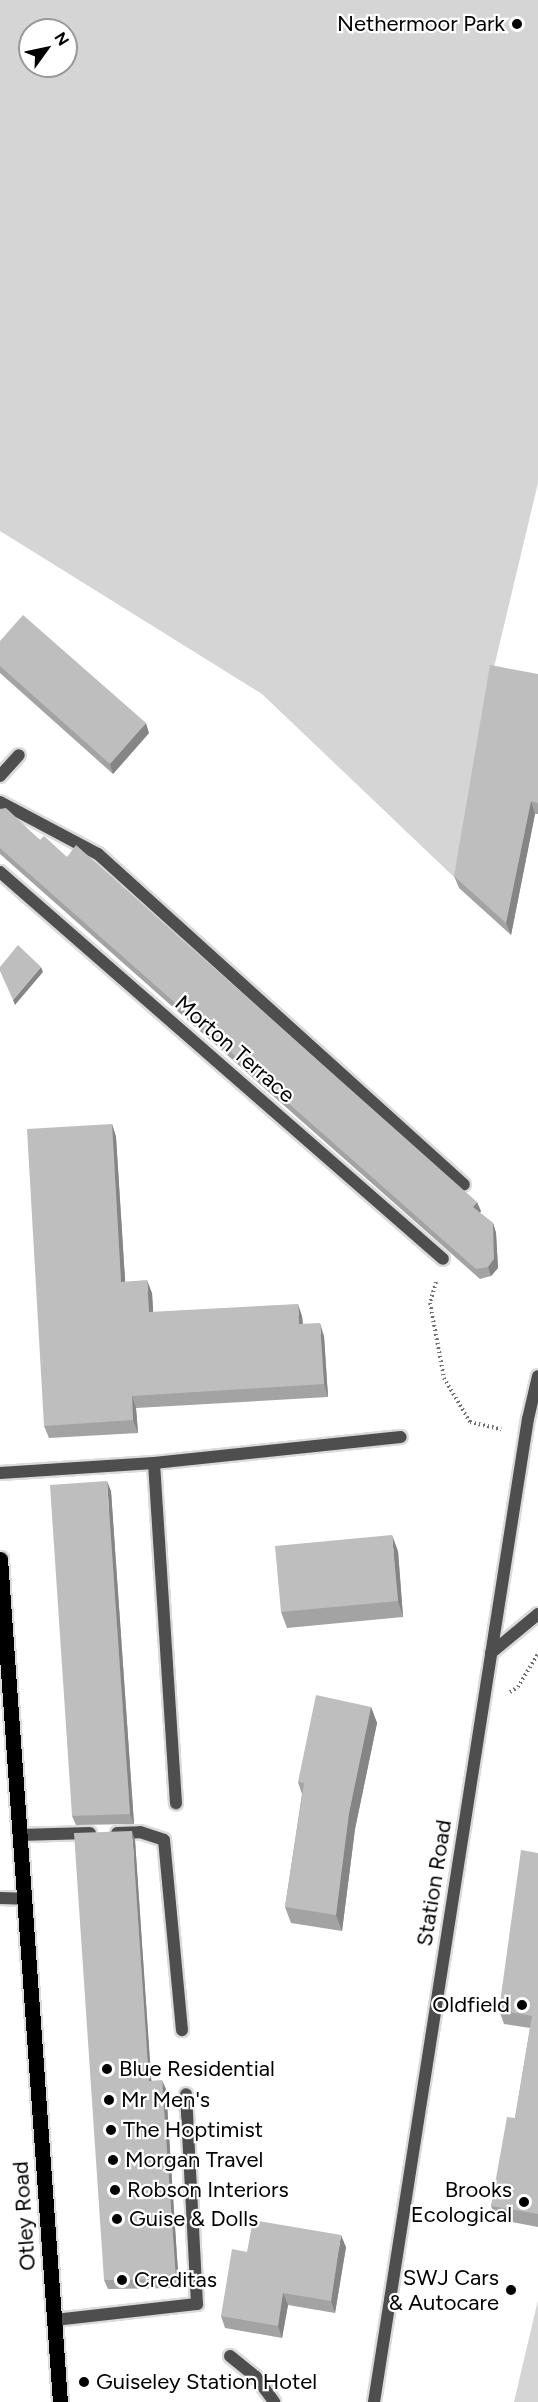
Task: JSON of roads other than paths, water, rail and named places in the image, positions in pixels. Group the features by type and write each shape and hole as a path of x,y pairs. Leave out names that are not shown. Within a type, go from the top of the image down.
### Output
{"main road":[{"name":"Otley Road","path":"0,1559 60,2402"}],"street":[{"path":"0,776 19,755"},
{"path":"0,802 98,854 464,1185"},
{"name":"Morton Terrace","path":"0,872 443,1259"},
{"name":"Station Road","path":"376,2400 525,1435 538,1376"},
{"path":"0,1473 154,1463 401,1437"},
{"path":"154,1463 176,1803"},
{"path":"491,1653 538,1614"},
{"path":"19,1835 140,1832 164,1840 182,2030"},
{"path":"0,1898 24,1899"},
{"path":"54,2320 197,2304 186,2094"},
{"path":"230,2356 256,2377 274,2402"}],"place":[{"name":"Nethermoor Park","path":"517,24"},
{"name":"Oldfield","path":"522,2005"},
{"name":"Blue Residential","path":"107,2069"},
{"name":"Mr Men's","path":"109,2100"},
{"name":"The Hoptimist","path":"111,2130"},
{"name":"Morgan Travel","path":"113,2160"},
{"name":"Robson Interiors","path":"115,2190"},
{"name":"Brooks Ecological","path":"524,2202"},
{"name":"Guise & Dolls","path":"117,2219"},
{"name":"Creditas","path":"122,2280"},
{"name":"SWJ Cars & Autocare","path":"511,2290"},
{"name":"Guiseley Station Hotel","path":"84,2382"}]}
